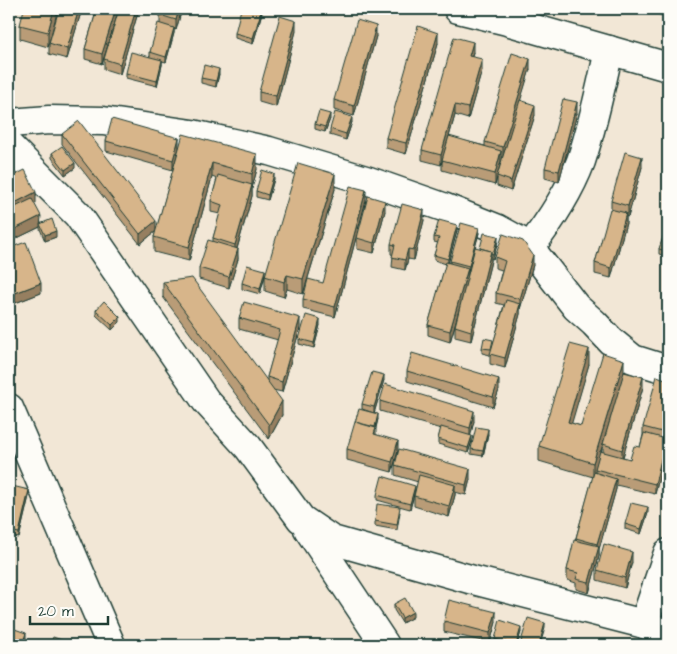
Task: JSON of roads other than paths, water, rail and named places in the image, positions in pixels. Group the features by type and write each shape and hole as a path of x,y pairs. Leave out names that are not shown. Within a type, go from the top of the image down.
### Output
{"street":[{"path":"458,9 508,21 668,67"},
{"path":"528,250 565,195 580,162 609,50"},
{"path":"9,123 49,120 104,121 192,134 268,151 370,181 443,207 498,229 518,240 537,257 576,307 611,341 633,358 668,370"},
{"path":"9,146 78,215 206,401 248,447 302,519 385,645"},
{"path":"9,408 17,447 111,645"},
{"path":"302,519 332,540 656,629 668,553"}]}
